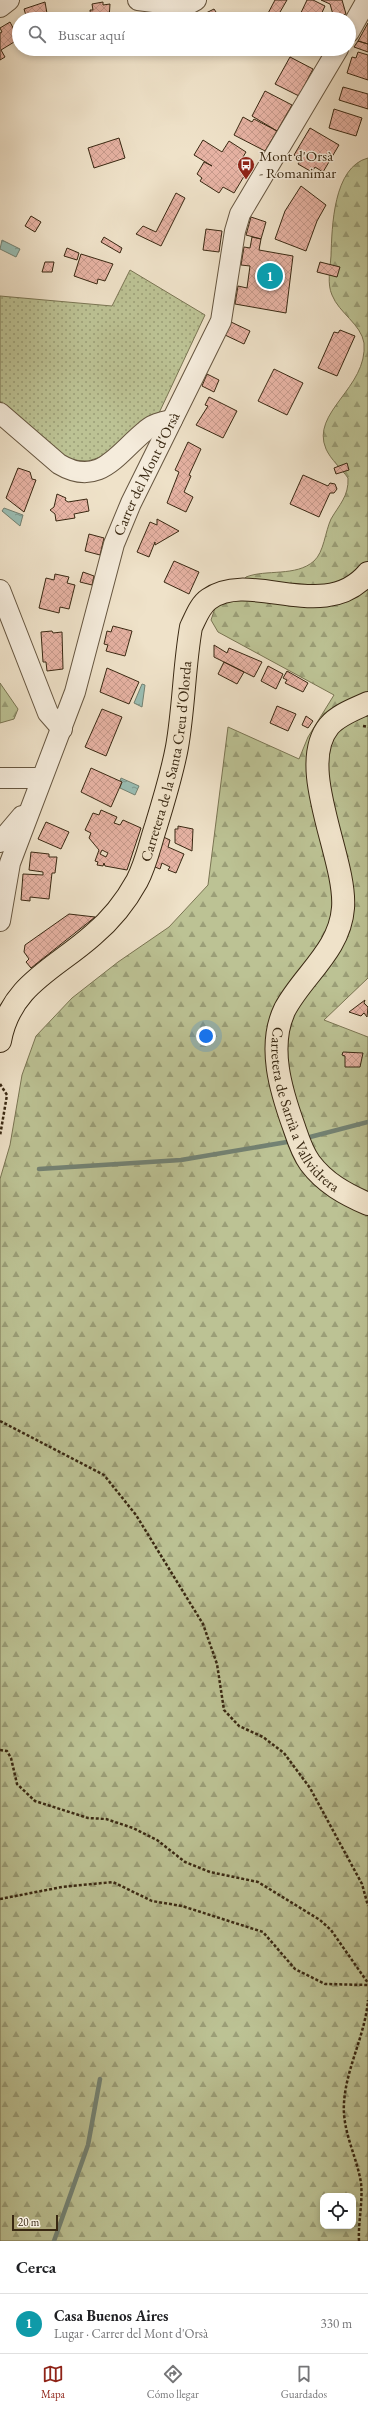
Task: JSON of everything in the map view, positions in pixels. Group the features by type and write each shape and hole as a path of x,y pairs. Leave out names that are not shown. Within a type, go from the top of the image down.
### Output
{"main road":[{"name":"Carretera de la Santa Creu d'Olorda","path":"0,1041 9,1014 18,998 30,984 93,936 121,906 137,880 146,859 170,780 177,747 190,634 199,610 208,599 222,592 240,589 320,597 351,588 368,573"},
{"name":"Carretera de Sarrià a Vallvidrera","path":"368,703 335,719 328,727 320,744 317,757 318,777 341,877 343,908 338,932 334,940 285,1009 278,1030 276,1047 283,1092 302,1149 309,1162 334,1188 368,1204"}],"street":[{"path":"0,7 9,0"},
{"path":"138,0 186,6 196,0"},
{"path":"350,0 351,12"},
{"path":"356,19 367,0"},
{"name":"Carrer del Mont d'Orsà","path":"0,921 10,863 30,806 62,729 75,692 114,544 220,321 235,231 240,214 334,56"},
{"path":"0,413 59,464 83,472 101,469 123,454 144,431 157,423 172,420"},
{"path":"0,590 48,714 62,729"},
{"path":"0,778 42,778"},
{"path":"0,842 30,806"}],"path":[{"path":"0,1084 7,1095 0,1136"},
{"path":"0,1421 104,1475 136,1515 203,1624 217,1664 224,1710 239,1726 263,1736 284,1753 310,1788 362,1884 368,1906"},
{"path":"0,1750 7,1751 11,1758 17,1784 35,1801 88,1818 106,1819 133,1828 157,1840 186,1862 210,1872 258,1882 320,1920 331,1930 368,1984"},
{"path":"0,1899 62,1887 113,1882 152,1901 182,1906 263,1932 295,1969 325,1984 368,1984"},
{"path":"359,2241 361,2184 346,2127 343,2105 366,2017 368,2000"}],"green space":[{"path":"368,158 368,978 324,1020 368,1037 368,2241 0,2241 0,1179 10,1145 22,1075 36,1036 72,998 118,962 169,927 208,885 228,727 299,759 308,737 334,695 218,632 211,620 215,608 229,599 246,577 263,573 299,569 314,561 320,552 331,519 343,500 347,490 348,478 328,453 323,436 326,423 332,411 350,387 358,373 363,359 364,343 362,336 359,330 335,301 330,291 329,281 334,215 341,185 348,173 356,164"},
{"path":"130,270 205,315 159,413 107,455 88,461 71,460 54,450 0,401 0,296 112,306"},
{"path":"0,683 18,709 14,719 0,723"}],"water":[{"path":"2,240 20,249 16,257 0,249"},
{"path":"4,508 23,515 20,526 2,511"},
{"path":"142,684 145,685 142,707 134,703"},
{"path":"121,778 139,786 135,795 120,788 122,782 120,781"}],"building":[{"path":"275,0 287,0 280,12 269,12"},
{"path":"307,0 313,0 325,6 322,12 301,12"},
{"path":"321,0 342,0 345,12 332,12 330,4"},
{"path":"45,2 47,12 25,12 24,9"},
{"path":"103,2 103,5 110,4 109,12 90,12 90,10 93,10 92,4"},
{"path":"214,9 216,12 208,12"},
{"path":"10,22 12,26 12,43 1,50 5,57 0,60 0,33 2,32 0,28"},
{"path":"368,23 368,44 358,41"},
{"path":"358,41 368,44 368,52 356,48"},
{"path":"358,52 368,55 368,80 347,73 352,57 356,58"},
{"path":"290,57 313,69 299,96 275,84"},
{"path":"343,87 368,94 368,109 339,100"},
{"path":"265,91 292,105 277,131 252,116"},
{"path":"334,109 362,118 356,136 329,128"},
{"path":"243,117 252,122 254,119 277,131 265,151 234,135"},
{"path":"310,128 339,145 323,172 315,167 312,172 298,164 301,159 294,155"},
{"path":"119,138 125,158 94,168 88,148"},
{"path":"203,140 222,152 229,141 246,152 240,162 249,168 234,193 223,187 219,193 200,181 202,178 197,174 204,162 212,166 194,155"},
{"path":"301,186 326,205 317,221 306,251 275,239 285,211"},
{"path":"176,193 185,198 161,246 136,234 143,226 156,232"},
{"path":"31,216 41,222 35,232 25,226"},
{"path":"251,217 266,222 261,239 246,235"},
{"path":"206,229 222,231 219,252 203,250"},
{"path":"104,237 122,248 120,253 101,242"},
{"path":"252,237 261,239 259,250 293,256 286,313 235,304 238,286 247,288 250,266 241,265 244,247 250,248"},
{"path":"67,248 79,253 77,260 64,256"},
{"path":"81,254 113,264 105,281 98,279 97,284 74,276"},
{"path":"45,262 54,262 52,272 42,272"},
{"path":"320,262 340,267 337,277 317,272"},
{"path":"231,322 250,331 244,344 225,335"},
{"path":"340,330 355,336 337,376 318,368 334,332 338,333"},
{"path":"274,369 303,383 287,415 258,401"},
{"path":"207,374 219,380 214,392 202,386"},
{"path":"209,397 237,411 223,438 196,425 208,406 205,405"},
{"path":"188,442 201,449 189,475 191,476 184,492 193,497 186,512 167,503 179,472 175,470"},
{"path":"347,463 349,470 336,474 334,468"},
{"path":"18,468 30,472 32,479 36,480 24,512 6,498"},
{"path":"303,475 328,486 330,483 335,484 337,489 334,493 330,493 319,517 290,504"},
{"path":"57,494 66,498 65,500 68,502 87,499 89,511 74,514 75,518 56,521 55,514 50,510 54,507"},
{"path":"157,519 179,531 155,545 155,542 149,557 137,552 150,522 157,525"},
{"path":"89,534 104,538 100,555 85,551"},
{"path":"174,561 199,572 189,594 164,582"},
{"path":"83,572 94,576 92,585 80,582"},
{"path":"55,574 69,577 67,583 75,585 69,609 60,607 59,613 39,608 46,578 54,580"},
{"path":"113,626 132,631 125,656 106,651 108,645 104,644 107,631 111,632"},
{"path":"52,631 53,633 62,632 63,669 47,671 46,662 43,662 41,632"},
{"path":"214,645 227,653 229,648 262,662 254,677 214,657"},
{"path":"224,662 244,672 237,684 218,674"},
{"path":"268,666 283,674 276,689 261,681"},
{"path":"107,668 139,682 129,704 100,692"},
{"path":"287,671 308,683 303,692 285,683 287,680 283,678"},
{"path":"277,706 296,714 288,731 270,723"},
{"path":"102,709 122,717 106,756 85,747"},
{"path":"306,716 313,721 308,728 302,725"},
{"path":"91,768 122,782 111,807 81,792"},
{"path":"101,810 117,817 114,823 120,825 123,820 141,828 127,870 105,866 104,863 103,866 97,865 98,862 95,861 99,850 89,838 91,833 85,830 93,813 99,815","holes":["102,850 108,853 106,857 100,854"]},
{"path":"46,822 69,832 61,849 38,839"},
{"path":"178,826 193,829 192,851 175,843 175,829 178,829"},
{"path":"159,835 170,840 168,847 184,854 176,873 168,870 170,867 162,863 160,869 150,865"},
{"path":"31,852 49,854 49,857 57,857 55,873 52,873 49,899 30,897 30,901 21,900 23,874 43,875 43,872 29,870"},
{"path":"69,914 95,917 31,968 26,962 29,959 24,952 25,945"},
{"path":"365,1000 364,1003 368,1007 367,1017 364,1013 361,1016 349,1012"},
{"path":"343,1052 363,1053 360,1067 345,1067 345,1056 342,1055"}],"waterway":[{"path":"310,1137 368,1122"},
{"path":"39,1169 181,1160 287,1142"},
{"path":"54,2241 88,2145 100,2079"}],"place":[{"name":"Mont d'Orsà - Romanimar","path":"246,180"},
{"name":"Casa Buenos Aires","path":"270,276"}]}
